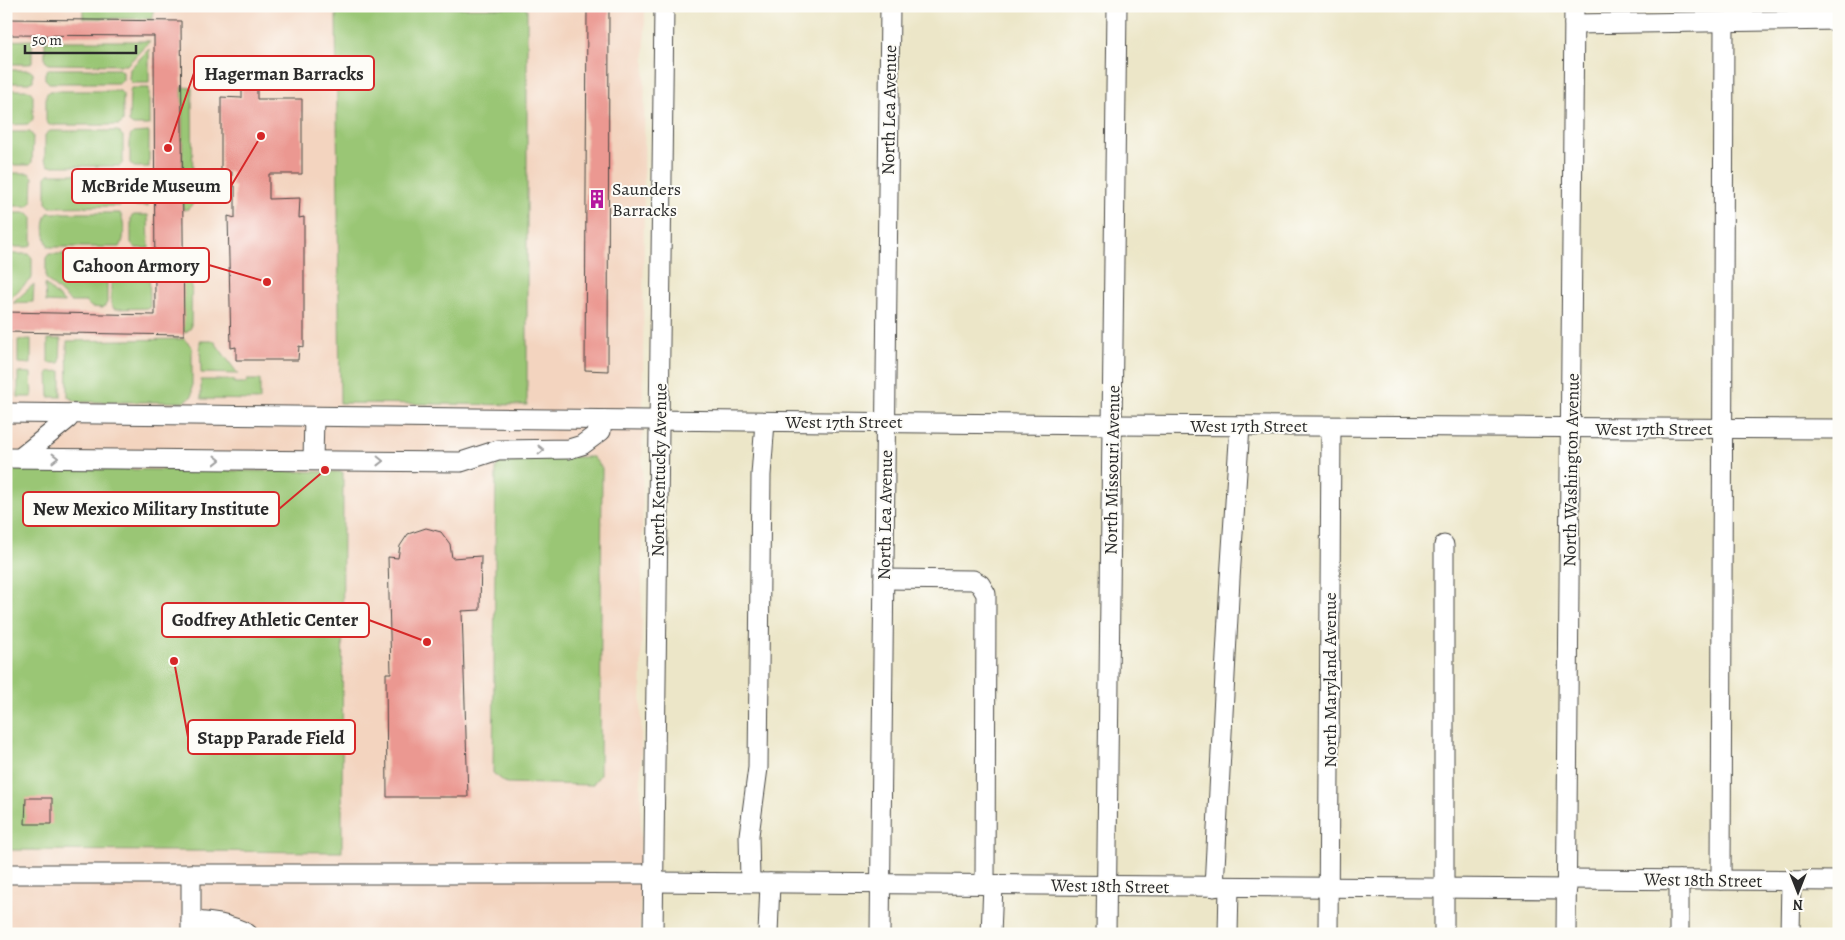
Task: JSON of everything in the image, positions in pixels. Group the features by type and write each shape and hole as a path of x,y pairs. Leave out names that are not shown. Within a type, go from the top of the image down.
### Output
{"street":[{"name":"North Kentucky Avenue","path":"653,934 664,6"},
{"name":"North Lea Avenue","path":"880,934 890,6"},
{"name":"North Missouri Avenue","path":"1106,934 1117,6"},
{"path":"1574,15 1724,22 1805,13 1839,20"},
{"name":"North Washington Avenue","path":"1566,934 1574,15"},
{"path":"1721,880 1724,22"},
{"name":"West 17th Street","path":"6,413 1331,427 1839,429"},
{"path":"13,458 68,419 70,414"},
{"path":"313,460 314,417"},
{"path":"13,458 461,462 498,450 569,449 582,445 601,431 601,420"},
{"path":"750,882 749,835 758,768 761,475 765,422"},
{"path":"1228,934 1222,887 1228,617 1240,426"},
{"name":"North Maryland Avenue","path":"1328,934 1331,427"},
{"path":"1444,545 1444,934"},
{"path":"884,579 973,580 980,584 986,594 991,934"},
{"name":"West 18th Street","path":"6,874 653,878 770,883 1444,889 1679,880 1839,881"},
{"path":"191,874 191,927 209,922 226,925 248,934"},
{"path":"1678,934 1679,880"},
{"path":"1790,934 1791,881"},
{"path":"768,934 770,883"}],"shaded area":[{"path":"6,6 645,6 640,934 6,934"}],"green space":[{"path":"83,6 153,6 153,19 83,18"},
{"path":"527,8 527,405 340,403 336,10"},
{"path":"32,40 32,62 29,64 6,64 6,41"},
{"path":"45,41 150,41 127,65 49,64 45,61"},
{"path":"149,49 149,83 132,83 129,79 130,69"},
{"path":"48,69 120,69 123,72 123,80 118,83 49,83 45,79 45,73"},
{"path":"6,70 29,70 33,73 33,81 28,83 6,83"},
{"path":"182,87 192,88 193,204 188,209 183,210"},
{"path":"131,88 149,88 149,125 133,125 129,122"},
{"path":"6,90 29,90 33,95 33,119 29,124 6,125"},
{"path":"49,91 120,91 123,94 123,122 119,125 49,125 46,121 46,95"},
{"path":"50,131 118,131 123,136 123,162 120,166 49,166 45,160 45,135"},
{"path":"6,132 30,132 33,136 32,162 30,165 6,165"},
{"path":"149,132 149,167 134,167 130,163 130,136 133,133"},
{"path":"6,173 29,173 33,177 32,202 28,206 6,206"},
{"path":"49,174 119,174 124,179 124,203 120,206 50,207 46,203 46,177"},
{"path":"132,174 149,174 148,206 133,206 130,204 129,179"},
{"path":"6,213 28,213 32,217 32,244 28,247 6,247"},
{"path":"48,213 120,213 124,225 122,244 120,247 49,247 44,230"},
{"path":"134,215 148,215 149,248 136,248 131,243 131,217"},
{"path":"180,247 192,258 191,328 182,335"},
{"path":"6,254 29,254 32,258 32,278 6,302"},
{"path":"49,254 103,254 107,258 107,303 103,308 91,307 86,302 71,302 46,279 46,258"},
{"path":"116,254 149,254 150,308 114,309 111,304 111,258"},
{"path":"34,284 33,302 13,303"},
{"path":"45,284 65,303 46,302"},
{"path":"31,339 31,364 18,363 18,340"},
{"path":"48,339 61,339 60,363 48,363"},
{"path":"184,339 192,347 192,396 184,402 78,402 68,397 67,341"},
{"path":"6,340 12,340 13,396 6,396"},
{"path":"200,341 214,341 238,374 201,373"},
{"path":"61,371 61,397 49,397 48,372"},
{"path":"18,372 31,373 32,397 18,397"},
{"path":"201,380 234,380 234,383 247,383 247,380 260,380 260,400 201,399"},
{"path":"506,457 593,457 602,468 600,775 592,785 506,783 493,773 496,467"},
{"path":"6,468 343,472 342,852 6,850"}],"building":[{"name":"Saunders Barracks","path":"587,6 609,6 608,371 585,370"},
{"path":"6,19 181,21 184,335 6,332 6,312 155,315 154,36 6,35"},
{"path":"242,87 257,87 257,99 302,99 302,174 269,174 269,199 300,198 299,218 304,217 304,347 299,346 298,360 236,360 236,347 231,348 228,216 235,218 235,186 232,186 232,172 221,172 221,97 242,98"},
{"path":"426,528 441,532 450,544 452,558 481,556 480,610 462,611 468,797 387,797 386,673 391,673 388,557 398,558 400,546 408,534"},
{"path":"26,798 52,798 52,824 25,824"}],"place":[{"name":"McBride Museum","path":"261,136"},
{"name":"Hagerman Barracks","path":"168,148"},
{"name":"Saunders Barracks","path":"597,199"},
{"name":"Cahoon Armory","path":"267,282"},
{"name":"New Mexico Military Institute","path":"325,470"},
{"name":"Godfrey Athletic Center","path":"427,642"},
{"name":"Stapp Parade Field","path":"174,661"}]}
